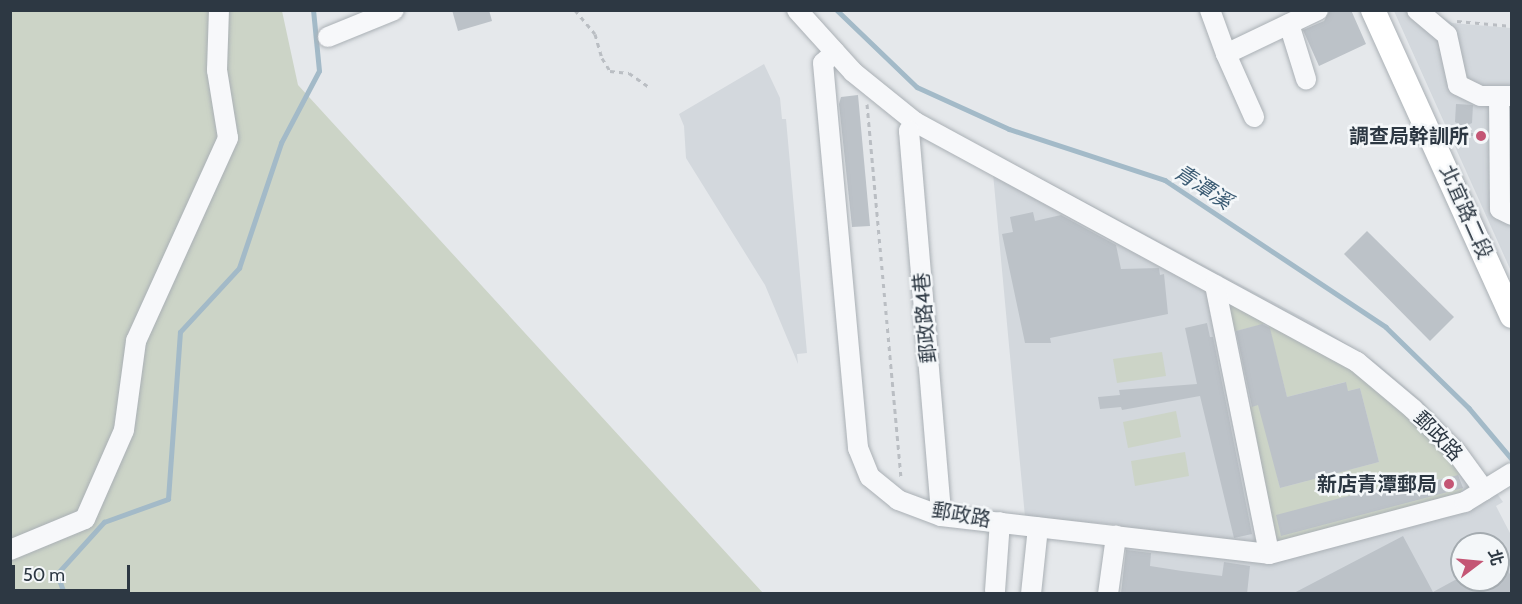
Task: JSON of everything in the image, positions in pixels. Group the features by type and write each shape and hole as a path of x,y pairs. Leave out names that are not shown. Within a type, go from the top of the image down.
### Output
{"main road":[{"name":"北宜路二段","path":"1381,13 1512,316"}],"street":[{"path":"10,550 85,519 124,430 136,340 228,138 217,70 219,10"},
{"path":"328,37 394,10"},
{"name":"郵政路","path":"797,10 870,86 915,122 1357,362 1413,409 1468,468 1497,482"},
{"path":"1210,10 1226,54 1254,117"},
{"path":"1418,10 1447,35 1458,85 1481,96 1505,96 1500,134 1500,209 1512,215"},
{"path":"1226,54 1303,15 1306,79"},
{"name":"郵政路","path":"835,52 823,63 858,448 870,477 898,500 942,516 1269,554 1465,502 1497,482"},
{"name":"郵政路4巷","path":"915,122 909,132 942,516"},
{"path":"1215,285 1269,554"},
{"path":"995,591 1000,522"},
{"path":"1031,594 1038,527"},
{"path":"1108,594 1116,536"}],"path":[{"path":"575,10 595,34 602,58 610,71 629,74 649,87"},
{"path":"1453,21 1512,26"},
{"path":"870,86 866,91 902,489 898,500"},
{"path":"1452,134 1500,134"}],"shaded area":[{"path":"10,11 282,11 298,85 763,593 11,593"},
{"name":"調查局幹訓所","path":"1394,11 1433,11 1452,23 1511,28 1511,271"},
{"path":"764,64 780,98 782,119 786,119 807,353 797,354 798,364 765,285 686,158 684,126 679,114"},
{"path":"991,152 1311,322 1374,361 1422,401 1468,452 1503,502 1496,506 1509,532 1450,532 1450,592 1510,592 1510,533 1511,593 1121,593 1126,550 1120,525 1025,517"},
{"path":"1226,299 1362,375 1455,462 1460,475 1435,480 1439,494 1463,487 1460,495 1280,542 1273,535 1246,408 1260,404 1280,488 1307,481 1302,461 1318,478 1341,472 1346,450 1352,469 1379,462 1360,388 1348,391 1345,382 1287,397 1268,323 1232,332"},
{"path":"1162,352 1166,376 1117,383 1113,359"},
{"path":"1176,411 1181,437 1128,448 1123,422"},
{"path":"1185,452 1189,476 1135,486 1131,461"}],"building":[{"path":"452,10 489,10 492,21 458,31"},
{"path":"1330,10 1351,10 1366,44 1319,66 1303,30 1324,21"},
{"path":"858,95 870,226 852,227 839,104 841,97"},
{"path":"1456,104 1473,105 1472,123 1464,127 1455,122"},
{"path":"1033,212 1035,221 1061,215 1116,245 1121,269 1159,268 1160,275 1164,274 1168,314 1050,338 1051,343 1025,343 1002,234 1013,232 1010,217"},
{"path":"1367,231 1454,317 1430,341 1344,254"},
{"path":"1207,323 1210,337 1213,337 1252,534 1234,538 1200,396 1122,410 1121,407 1100,409 1098,397 1120,395 1119,390 1197,384 1185,328"},
{"path":"1262,324 1270,328 1287,397 1346,382 1348,391 1360,388 1379,462 1280,488 1258,405 1252,407 1236,331"},
{"path":"1458,475 1463,488 1281,536 1276,515 1413,479 1415,486"},
{"path":"1403,536 1433,592 1450,583 1450,592 1510,592 1510,574 1512,578 1512,594 1292,594"},
{"path":"1126,550 1151,553 1150,566 1182,571 1222,576 1224,562 1250,566 1247,594 1121,594"}],"waterway":[{"path":"64,594 57,574 104,522 168,499 180,332 239,268 281,143 319,71 313,10"},
{"name":"青潭溪","path":"837,10 917,87 1009,129 1165,180 1386,327 1469,408 1512,459"}],"place":[{"name":"調查局幹訓所","path":"1481,136"},
{"name":"新店青潭郵局","path":"1449,484"}]}
